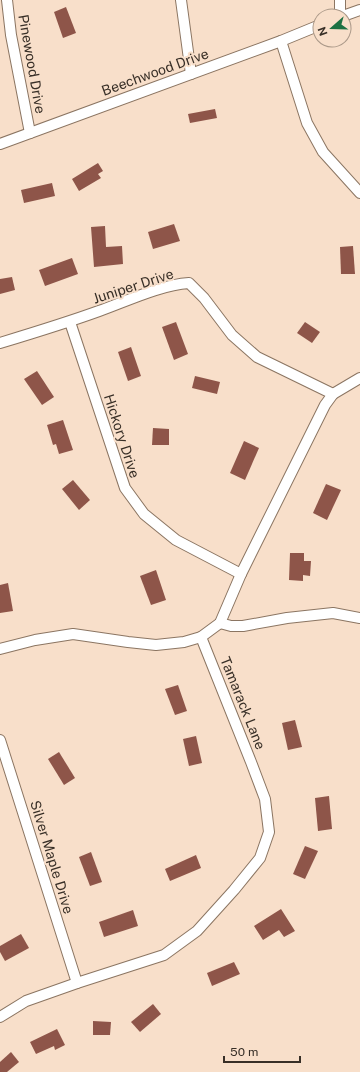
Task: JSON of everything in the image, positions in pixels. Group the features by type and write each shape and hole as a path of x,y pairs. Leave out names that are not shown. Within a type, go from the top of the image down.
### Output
{"street":[{"name":"Pinewood Drive","path":"8,0 11,35 30,133"},
{"path":"180,0 191,74"},
{"name":"Beechwood Drive","path":"0,144 282,41 312,28"},
{"path":"282,41 307,123 323,152 360,193"},
{"name":"Juniper Drive","path":"0,343 70,322 159,289 177,284 190,283 204,298 232,335 257,357 333,394"},
{"name":"Hickory Drive","path":"70,322 125,488 144,514 176,540 241,574"},
{"path":"0,649 35,640 73,634 156,645 184,642 201,637 220,623 241,574 324,405 333,394 360,378"},
{"path":"220,623 231,626 243,626 287,618 333,613 360,618"},
{"name":"Tamarack Lane","path":"77,983 164,955 197,931 234,890 260,858 269,832 265,800 201,637"},
{"name":"Silver Maple Drive","path":"0,740 77,983"},
{"path":"0,1017 26,1002 77,983"}],"building":[{"path":"66,7 76,33 63,38 54,12"},
{"path":"215,109 217,118 190,123 188,114"},
{"path":"98,163 103,171 98,174 101,178 79,191 72,179"},
{"path":"52,183 55,196 24,203 21,190"},
{"path":"174,224 180,241 153,249 148,232"},
{"path":"105,226 106,247 122,246 123,264 94,267 91,227"},
{"path":"353,246 355,274 341,274 340,247"},
{"path":"72,258 78,274 45,286 39,270"},
{"path":"12,277 15,290 0,294 0,279"},
{"path":"176,322 188,354 174,360 162,327"},
{"path":"305,322 320,332 312,343 297,333"},
{"path":"131,347 141,376 128,381 118,352"},
{"path":"37,371 54,397 42,405 24,379"},
{"path":"195,376 220,382 217,394 192,388"},
{"path":"63,420 73,450 59,454 56,444 53,445 47,425"},
{"path":"153,428 169,429 169,445 152,445"},
{"path":"244,441 259,448 245,480 230,473"},
{"path":"73,480 90,500 79,510 62,489"},
{"path":"326,484 341,490 327,520 313,513"},
{"path":"290,553 304,553 304,561 311,561 310,576 303,575 303,581 289,580"},
{"path":"156,570 166,600 151,605 140,576"},
{"path":"8,583 13,611 0,613 0,585"},
{"path":"178,685 187,711 175,715 165,689"},
{"path":"295,720 302,747 288,750 282,723"},
{"path":"196,736 202,763 189,766 183,739"},
{"path":"59,752 75,778 64,785 48,759"},
{"path":"329,796 332,829 318,831 315,798"},
{"path":"305,846 318,851 305,879 293,874"},
{"path":"91,852 102,882 90,886 79,857"},
{"path":"196,855 201,868 170,881 165,869"},
{"path":"281,909 295,931 284,937 279,930 263,940 254,926"},
{"path":"133,910 138,926 104,937 99,922"},
{"path":"21,934 29,948 5,961 0,952 0,946"},
{"path":"234,962 240,974 212,986 207,973"},
{"path":"153,1004 161,1014 140,1032 131,1022"},
{"path":"93,1021 111,1022 110,1035 93,1035"},
{"path":"57,1029 65,1045 55,1050 54,1046 36,1054 30,1042"},
{"path":"11,1052 19,1062 7,1072 0,1072 0,1062"}]}
